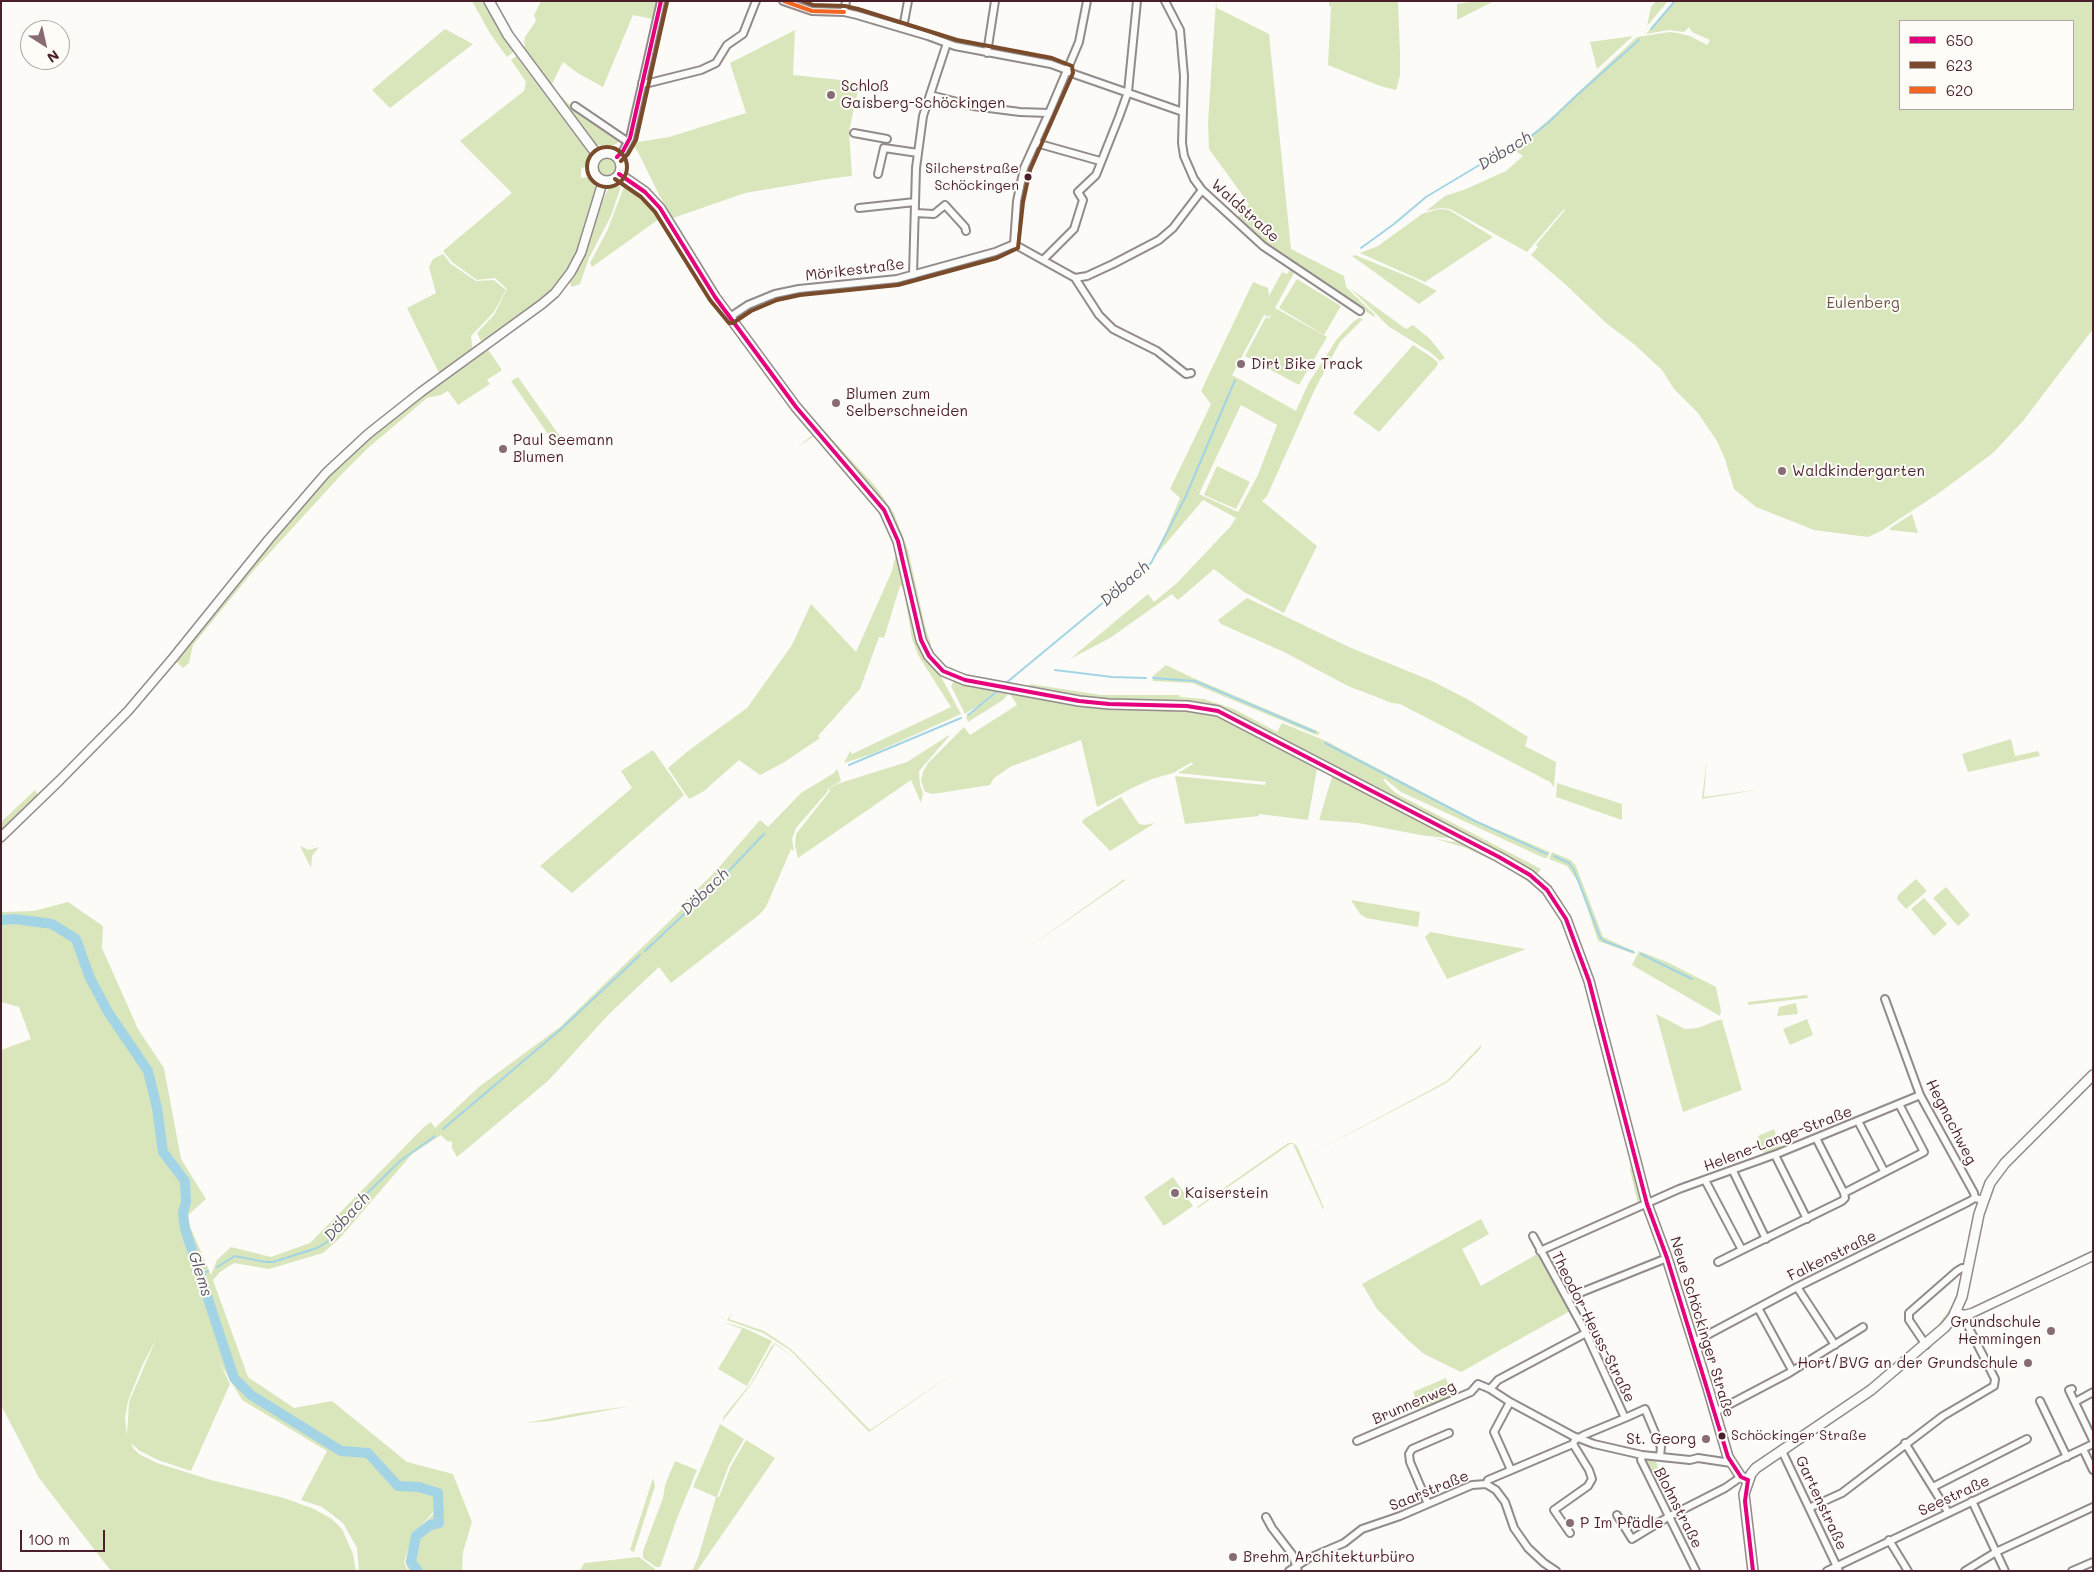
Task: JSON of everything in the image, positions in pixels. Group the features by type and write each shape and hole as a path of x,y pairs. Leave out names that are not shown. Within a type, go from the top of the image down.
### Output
{"main road":[{"path":"489,1 508,35 598,156"},
{"path":"608,153 617,157 621,165 619,174 612,180 603,181 596,176 593,169 594,161 598,156 608,153"},
{"name":"Neue Schöckinger Straße","path":"619,174 645,192 660,208 711,291 796,407 876,498 888,516 900,546 917,628 929,656 940,669 950,676 1097,704 1186,706 1218,711 1499,857 1538,881 1547,890 1561,909 1580,956 1592,994 1647,1204 1667,1258 1731,1463 1744,1479"},
{"path":"1752,1571 1744,1479 1756,1468 1871,1390 1945,1328 1956,1312 1962,1297 1979,1199 1996,1175 2023,1144 2093,1075"}],"street":[{"path":"617,157 628,142 661,1"},
{"path":"642,82 649,83 701,70 716,64 727,46 743,34 756,1"},
{"path":"783,1 795,3 812,11 844,12 987,53 1051,64 1182,112"},
{"path":"844,12 846,1"},
{"path":"903,28 908,1"},
{"path":"987,53 996,1"},
{"path":"1087,1 1079,42 1069,72 1024,168 1017,201 1014,244 1075,278 1108,325 1157,351 1186,374 1191,373"},
{"path":"1043,260 1074,229 1083,200 1078,192 1096,175 1128,92 1137,1"},
{"name":"Waldstraße","path":"1165,1 1180,30 1184,76 1182,143 1189,170 1202,190 1263,246 1360,311"},
{"path":"913,275 918,153 923,116 947,43"},
{"path":"930,95 973,106 1020,112 1049,113"},
{"path":"575,106 628,142"},
{"path":"854,132 887,138 878,174"},
{"path":"1036,143 1100,161"},
{"path":"884,148 918,153"},
{"path":"1,837 128,711 268,539 326,473 368,434 414,397 555,293 571,272 581,253 603,181"},
{"path":"1075,278 1087,276 1159,240 1173,228 1202,190"},
{"path":"859,208 915,202"},
{"path":"915,213 934,214 945,205 965,226 966,231"},
{"name":"Mörikestraße","path":"730,317 757,301 787,292 880,282 913,275 995,252 1014,244"},
{"name":"Hegnachweg","path":"1885,999 1920,1095 1979,1199"},
{"name":"Helene-Lange-Straße","path":"1540,1251 1705,1180 1775,1155 1918,1096"},
{"path":"1844,1192 1924,1152 1899,1104"},
{"path":"1858,1122 1884,1171"},
{"path":"1718,1262 1845,1198 1844,1192 1816,1138"},
{"path":"1775,1155 1806,1219"},
{"path":"1732,1171 1766,1239"},
{"path":"1705,1180 1742,1250"},
{"name":"Falkenstraße","path":"1694,1342 1797,1287 1979,1199"},
{"name":"Theodor-Heuss-Straße","path":"1533,1236 1586,1333 1625,1418 1645,1409 1661,1447 1660,1457"},
{"path":"1956,1312 1966,1315 2093,1256"},
{"path":"1567,1298 1667,1258"},
{"path":"1926,1345 1909,1320 1909,1313 1957,1271 1962,1268 1968,1269"},
{"path":"1797,1287 1835,1345"},
{"path":"1758,1308 1792,1370"},
{"path":"1809,1508 1842,1492 1943,1416 1995,1384 1995,1379 1969,1328 1966,1315"},
{"path":"1715,1412 1792,1370 1863,1327"},
{"path":"1586,1333 1498,1380 1490,1389 1510,1402 1579,1439 1642,1455 1690,1460 1698,1458 1731,1463"},
{"name":"Brunnenweg","path":"1357,1441 1471,1392 1478,1384 1490,1389"},
{"path":"2072,1389 2069,1390 2093,1440"},
{"path":"2075,1402 2093,1392"},
{"path":"2040,1400 2068,1456"},
{"path":"1510,1402 1494,1432 1511,1470"},
{"name":"Saarstraße","path":"1289,1571 1344,1542 1362,1529 1472,1485 1486,1484 1488,1480 1573,1444 1579,1439 1625,1418"},
{"path":"1428,1504 1410,1462 1409,1454 1412,1449 1449,1433"},
{"path":"1933,1487 2026,1439"},
{"path":"1905,1443 1948,1512"},
{"path":"1570,1533 1554,1510 1588,1486 1592,1479 1590,1470 1573,1444"},
{"name":"Seestraße","path":"1827,1571 1838,1569 1890,1540 2093,1444"},
{"path":"2083,1449 2093,1470"},
{"name":"Gartenstraße","path":"1782,1451 1838,1569"},
{"name":"Blohnstraße","path":"1642,1455 1641,1460 1696,1571"},
{"path":"1617,1515 1632,1539 1668,1517 1744,1479"},
{"path":"1486,1484 1496,1490 1505,1502 1514,1528 1528,1548 1556,1571"},
{"path":"1972,1501 2005,1571"},
{"path":"1965,1571 1996,1552 2093,1507"},
{"path":"1266,1517 1292,1554 1297,1568"},
{"path":"1890,1540 1908,1571"},
{"path":"2072,1571 2093,1562"}],"green space":[{"path":"472,1 491,1 518,49 507,57 491,35"},
{"path":"541,1 657,1 653,19 633,15 603,87 579,74 563,62 552,84 573,108 619,141 616,144 610,146 596,145 522,49 525,46 525,37 536,21 534,15"},
{"path":"1216,1 1217,8 1269,34 1291,249 1344,276 1346,287 1375,315 1374,317 1307,271 1263,246 1235,221 1249,204 1209,149 1208,122"},
{"path":"1329,1 1398,1 1400,76 1396,90 1380,86 1328,65 1331,7 1329,6"},
{"path":"1494,1 1457,20 1457,4"},
{"path":"1656,1 1668,1 1647,26 1651,7"},
{"name":"Eulenberg","path":"1675,1 2093,1 2093,329 2023,421 1993,453 1939,493 1881,531 1868,537 1814,530 1756,507 1734,489 1725,459 1717,441 1698,413 1674,389 1662,370 1635,345 1606,323 1531,255 1538,247 1536,245 1564,209 1527,252 1450,209 1440,208 1426,211 1445,196 1506,171 1523,156 1514,150 1637,37 1669,32 1690,36 1707,45 1710,40 1692,32 1689,27 1684,32 1669,30 1646,34"},
{"path":"445,29 473,44 390,108 372,90"},
{"path":"795,30 793,75 860,82 849,131 852,176 745,193 673,218 659,195 638,152 631,143 669,137 746,113 730,63"},
{"path":"1633,36 1597,69 1590,42"},
{"path":"516,56 590,155 589,164 581,169 581,178 590,177 596,188 589,219 578,252 553,289 529,310 482,343 477,333 494,315 507,289 495,278 477,280 452,262 443,251 512,193 460,141 524,91 526,82 511,60"},
{"path":"607,156 615,159 618,167 615,175 607,178 599,175 596,167 599,159"},
{"path":"621,186 611,216 589,258 580,284 572,287 569,282 585,253 609,187"},
{"path":"624,187 646,203 659,219 592,267 590,263 607,231"},
{"path":"1439,209 1449,210 1493,237 1425,282 1360,253 1378,246 1422,214"},
{"path":"443,254 451,264 476,281 494,280 506,290 494,312 471,336 473,353 485,345 502,370 487,380 490,384 458,405 448,391 441,395 427,398 368,448 254,570 193,645 189,663 183,668 177,662 103,743 1,845 1,837 99,741 317,483 441,377 407,308 436,293 429,267 433,259"},
{"path":"1355,255 1414,279 1437,291 1419,304 1352,256"},
{"path":"1290,270 1294,273 1275,308 1327,337 1299,385 1245,356 1266,317 1269,319 1272,313 1269,317 1264,315 1232,375 1296,411 1308,384 1337,339 1353,322 1359,318 1363,319 1340,342 1315,389 1267,496 1262,501 1317,546 1284,613 1244,592 1214,569 1178,600 1172,594 1110,638 1070,659 1148,594 1154,602 1177,583 1230,527 1236,518 1203,500 1156,555 1180,498 1170,489 1211,404 1201,391 1253,282 1268,288 1269,296 1282,272 1287,274","holes":["1241,405 1277,425 1258,475 1238,512 1199,494"]},
{"path":"1297,279 1341,306 1324,335 1279,308"},
{"path":"1350,288 1406,329 1413,325 1430,339 1445,358 1440,361 1430,352 1388,326"},
{"path":"1413,345 1433,358 1438,363 1437,366 1379,432 1353,413"},
{"path":"518,377 564,442 557,447 511,381"},
{"path":"821,427 876,487 894,513 908,550 931,645 924,648 893,527 818,430"},
{"path":"816,435 874,500 891,528 915,628 961,714 872,754 844,763 850,751 852,754 951,707 918,655 912,639 903,586 900,586 884,638 879,637 860,689 818,736 820,738 783,763 760,775 739,760 704,791 689,799 668,768 747,708 792,645 811,604 856,652 892,571 896,553 887,525 874,505 814,436 798,447 811,436"},
{"path":"1217,466 1250,482 1236,509 1204,495"},
{"path":"1912,514 1918,533 1890,530 1890,528"},
{"path":"1247,598 1349,647 1432,681 1469,700 1528,737 1525,746 1556,762 1554,787 1550,782 1400,704 1392,703 1348,686 1284,652 1221,624 1218,620"},
{"path":"1166,665 1320,732 1318,735 1314,734 1192,683 1153,681 1153,676"},
{"path":"954,681 998,689 988,699 965,714 951,686"},
{"path":"1030,684 1101,695 1179,695 1180,697 1204,699 1234,709 1277,732 1282,723 1326,741 1475,820 1550,852 1547,858 1544,858 1401,792 1385,779 1383,780 1399,795 1541,869 1536,876 1375,790 1361,779 1352,777 1226,712 1089,700 1028,688"},
{"path":"1001,690 1011,691 1003,700 968,722 966,717"},
{"path":"1013,692 1179,708 1217,714 1353,784 1345,786 1357,786 1460,839 1426,836 1358,823 1319,820 1332,777 1317,769 1308,820 1259,814 1259,816 1185,824 1175,776 1265,785 1266,782 1178,773 1193,764 1192,762 1173,773 1152,779 1132,788 1097,807 1081,740 1010,767 994,778 990,785 933,794 925,792 921,781 928,763 964,727 970,735 1017,705 1010,694"},
{"path":"951,734 919,771 920,785 923,793 921,803 911,780 798,858 795,846 796,834 830,791 828,789 837,784 907,762"},
{"path":"2011,739 2015,756 2038,751 2040,756 1968,772 1962,754"},
{"path":"653,750 684,795 572,893 540,866 632,788 621,771"},
{"path":"1707,757 1704,797 1761,789 1702,799"},
{"path":"838,770 841,781 827,789 828,791 796,828 792,839 794,851 791,849 766,907 760,914 671,983 659,967 609,1014 549,1080 457,1157 452,1148 452,1142 447,1141 441,1135 412,1154 340,1238 323,1253 269,1269 234,1263 220,1272 213,1280 248,1377 294,1408 332,1401 407,1462 453,1474 472,1522 463,1552 462,1571 409,1571 405,1562 413,1536 404,1562 408,1571 359,1571 357,1548 343,1523 322,1507 301,1500 327,1451 242,1400 219,1361 230,1384 191,1471 158,1460 140,1451 131,1443 133,1448 139,1454 157,1463 211,1480 284,1498 314,1509 332,1519 342,1529 353,1554 356,1571 111,1571 39,1478 1,1405 1,1050 31,1039 19,1007 1,1002 1,912 34,911 68,902 103,926 102,948 138,1029 164,1068 181,1159 206,1199 186,1217 211,1275 217,1260 231,1247 271,1257 310,1243 424,1127 431,1122 435,1128 480,1086 560,1027 686,905 683,903 713,874 760,820 768,827 801,793","holes":["156,1339 129,1402 127,1436 125,1418 128,1401 142,1366","432,1510 433,1514 413,1536 432,1513"]},
{"path":"1557,783 1622,804 1622,820 1556,797"},
{"path":"35,790 39,796 1,832 1,822"},
{"path":"1121,797 1139,824 1155,823 1110,851 1082,822"},
{"path":"1433,838 1453,842 1464,841 1529,877 1554,902 1577,953 1574,954 1552,903 1535,886 1504,866 1466,848"},
{"path":"300,846 309,850 319,847 312,856 311,868"},
{"path":"1552,852 1571,860 1576,866 1603,937 1636,952 1634,954 1598,941 1579,883 1567,866 1549,859"},
{"path":"1539,876 1555,892 1565,907 1585,954 1598,996 1583,955"},
{"path":"1127,879 1019,954 1123,880"},
{"path":"1916,879 1927,891 1906,909 1897,899 1898,895"},
{"path":"1946,887 1970,915 1958,926 1933,898"},
{"path":"1924,898 1947,924 1934,936 1911,909"},
{"path":"1351,900 1420,912 1418,927 1366,918 1360,914"},
{"path":"1430,932 1526,949 1447,979 1425,937"},
{"path":"1639,951 1667,962 1716,987 1721,1011 1720,1016 1632,965"},
{"path":"1807,995 1808,998 1748,1005 1748,1002"},
{"path":"1796,1003 1798,1014 1777,1016 1779,1007"},
{"path":"1592,1010 1593,1011 1629,1151"},
{"path":"1656,1014 1685,1029 1698,1028 1722,1020 1742,1090 1683,1112"},
{"path":"1807,1019 1813,1035 1790,1045 1783,1029"},
{"path":"1481,1045 1479,1050 1448,1082 1309,1155 1447,1081"},
{"path":"1774,1129 1782,1150 1764,1155 1758,1136"},
{"path":"1288,1143 1293,1143 1297,1146 1323,1209 1293,1144 1290,1144 1197,1207"},
{"path":"1631,1158 1640,1193 1641,1201 1638,1204 1630,1170"},
{"name":"Kaiserstein","path":"1173,1177 1193,1206 1164,1226 1144,1197"},
{"path":"1481,1219 1489,1234 1462,1249 1481,1286 1539,1253 1561,1290 1570,1311 1461,1372 1424,1354 1409,1341 1377,1309 1362,1284"},
{"path":"1962,1273 1957,1297 1949,1314 1928,1339 1926,1337 1950,1309 1956,1296"},
{"path":"732,1313 729,1319 764,1331 791,1349 870,1430 967,1364 869,1432 790,1350 763,1333 727,1320"},
{"path":"725,1323 744,1328 772,1341 747,1386 718,1369 742,1329"},
{"path":"775,1343 799,1362 775,1344 752,1383 722,1422 724,1416 751,1383"},
{"path":"1446,1378 1453,1397 1423,1410 1420,1408 1413,1392"},
{"path":"631,1406 550,1421 526,1423 578,1413"},
{"path":"720,1424 744,1439 729,1465 717,1497 719,1497 731,1466 746,1440 775,1458 697,1571 692,1571 698,1558 716,1497 693,1487"},
{"path":"1649,1460 1656,1461 1659,1471 1654,1474 1646,1463"},
{"path":"675,1461 697,1470 676,1521 661,1565 656,1567 643,1558 643,1551"},
{"path":"653,1478 655,1486 634,1552 630,1550"},
{"path":"639,1557 655,1569 655,1571 580,1571 584,1563"}],"waterway":[{"name":"Döbach","path":"1651,29 1675,1"},
{"name":"Döbach","path":"1361,248 1426,197 1481,164 1521,144 1549,122 1639,40"},
{"name":"Döbach","path":"1006,683 1151,563 1185,498 1235,380"},
{"path":"1055,670 1112,677 1146,678"},
{"path":"1153,678 1195,681 1315,732"},
{"name":"Döbach","path":"968,715 999,690"},
{"name":"Döbach","path":"849,765 961,718"},
{"path":"1325,743 1475,821 1547,854"},
{"name":"Döbach","path":"645,951 719,881 764,834"},
{"path":"1554,856 1569,863 1574,870 1600,937 1604,941 1633,952"},
{"name":"Döbach","path":"1,920 15,919 52,924 76,939 90,978 108,1012 148,1071 157,1108 163,1152 185,1181 186,1202 183,1213 185,1229 234,1378 251,1395 341,1451 368,1453 398,1486 419,1487 438,1493 439,1523 430,1525 416,1536 411,1562 418,1571"},
{"path":"1641,954 1692,979"},
{"name":"Döbach","path":"443,1129 560,1030 640,955"},
{"name":"Döbach","path":"217,1267 235,1256 273,1262 317,1248 327,1242 347,1213 400,1161 435,1136"},
{"name":"Döbach","path":"200,1275 208,1271"}],"transit line":[{"name":"650","path":"617,157 623,151 630,138 661,1"},
{"name":"620","path":"784,1 812,11 844,12"},
{"name":"623","path":"615,179 641,197 655,212 710,300 729,323 733,323 751,311 777,300 800,295 898,285 997,258 1018,248 1023,202 1030,170 1073,73 1072,66 1052,58 957,40 858,9 845,6 813,5 803,1"},
{"name":"623","path":"621,161 628,154 636,140 667,2"},
{"name":"623","path":"611,147 618,150 624,156 627,167 626,175 618,184 611,187 603,187 596,184 588,175 587,163 590,156 599,148 611,147"},
{"name":"650","path":"619,174 645,192 660,208 715,297 796,407 884,510 898,541 921,640 929,656 943,671 965,680 1079,701 1109,704 1187,706 1218,711 1499,857 1530,875 1547,890 1566,919 1589,981 1647,1204 1667,1258 1728,1457 1741,1477 1748,1480"},
{"name":"650","path":"1748,1480 1745,1501 1753,1571"}],"place":[{"name":"Schloß Gaisberg-Schöckingen","path":"831,95"},
{"name":"Silcherstraße Schöckingen","path":"1028,177"},
{"name":"Dirt Bike Track","path":"1241,364"},
{"name":"Blumen zum Selberschneiden","path":"836,403"},
{"name":"Paul Seemann Blumen","path":"503,449"},
{"name":"Waldkindergarten","path":"1782,471"},
{"name":"Kaiserstein","path":"1175,1193"},
{"name":"Grundschule Hemmingen","path":"2051,1331"},
{"name":"Hort/BVG an der Grundschule","path":"2028,1363"},
{"name":"Schöckinger Straße","path":"1722,1436"},
{"name":"St. Georg","path":"1706,1439"},
{"name":"P Im Pfädle","path":"1570,1523"},
{"name":"Brehm Architekturbüro","path":"1233,1557"}],"water label":[{"name":"Glems","path":"200,1274"}]}
